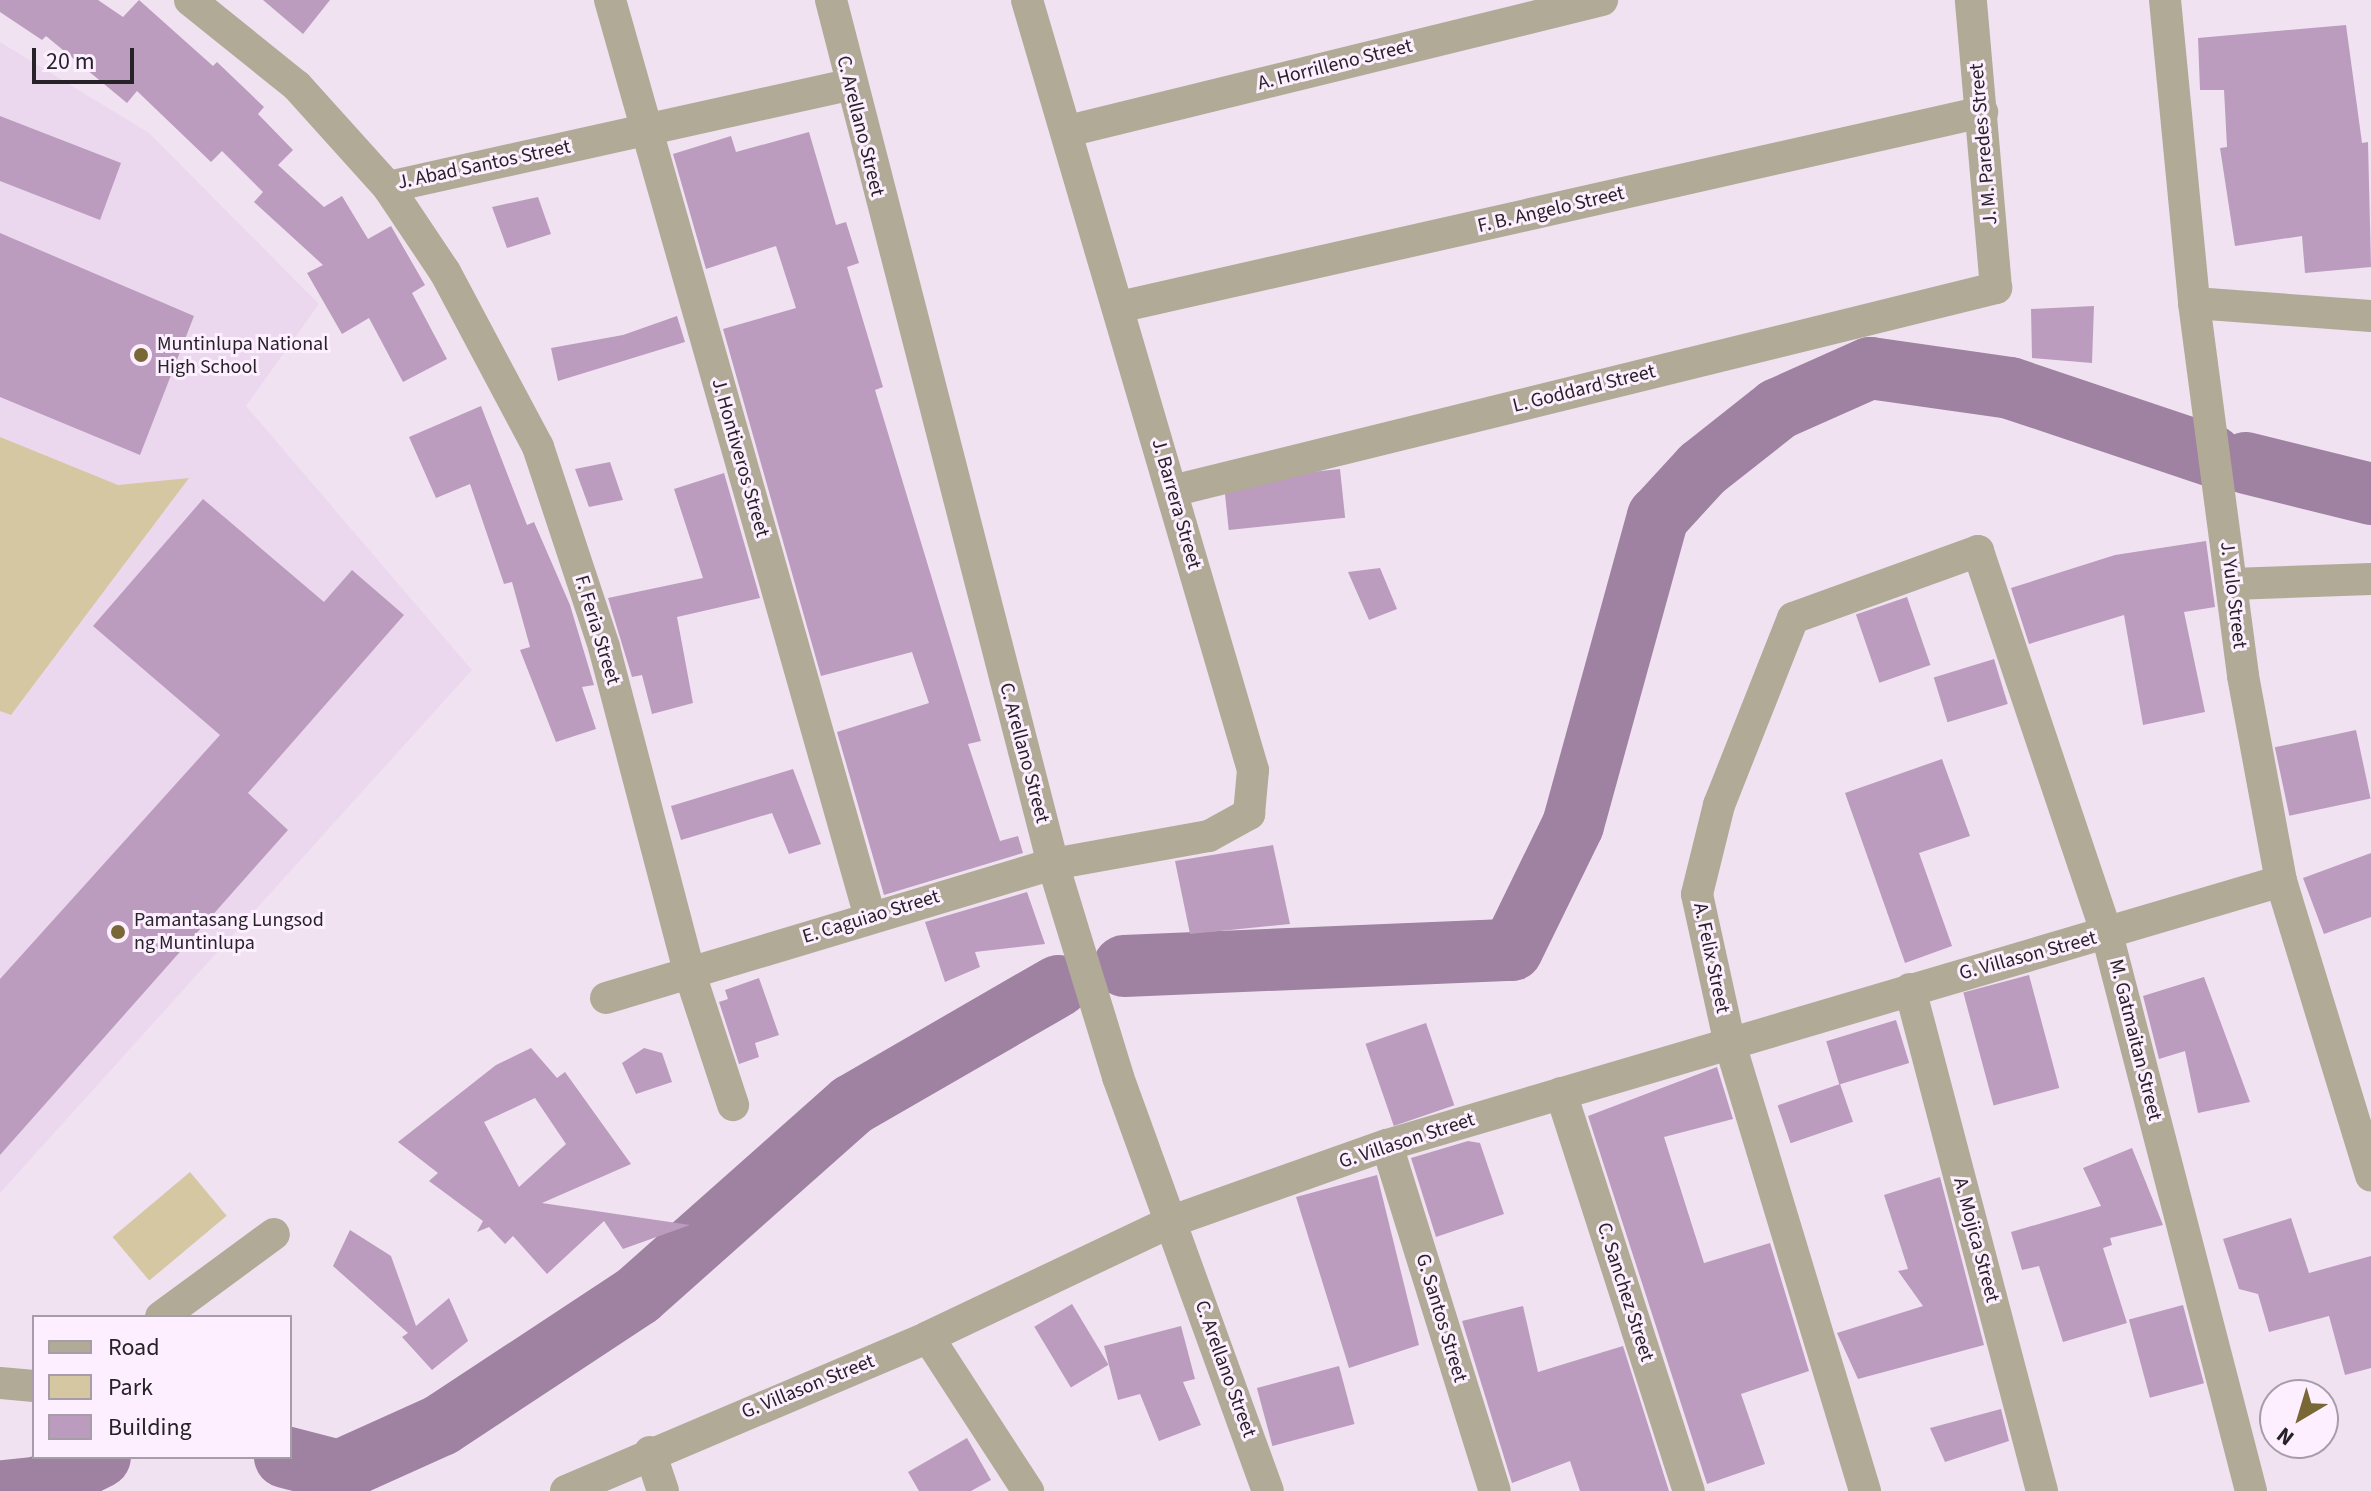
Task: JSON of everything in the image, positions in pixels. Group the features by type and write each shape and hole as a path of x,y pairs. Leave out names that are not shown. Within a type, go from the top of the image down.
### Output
{"street":[{"name":"J. Abad Santos Street","path":"190,0 297,86 388,187 848,85"},
{"name":"J. Hontiveros Street","path":"610,0 870,917"},
{"name":"C. Arellano Street","path":"831,0 848,85 1053,864 1172,1221 1268,1491"},
{"name":"J. Barrera Street","path":"1027,0 1068,131 1253,770 1249,814 1209,836 1053,864"},
{"name":"A. Horrilleno Street","path":"1068,131 1602,0"},
{"name":"J. M. Paredes Street","path":"1971,0 1996,288"},
{"name":"J. Yulo Street","path":"2165,0 2194,303 2232,584 2281,881 2371,1176"},
{"name":"F. B. Angelo Street","path":"1119,307 1982,112"},
{"name":"F. Feria Street","path":"388,187 445,272 538,447 604,647 690,974 733,1105"},
{"name":"L. Goddard Street","path":"1172,491 1996,288"},
{"path":"2194,303 2371,316"},
{"name":"M. Gatmaitan Street","path":"1978,551 2107,934 2251,1491"},
{"name":"A. Felix Street","path":"1865,1491 1729,1040 1697,894 1719,805 1793,618 1978,551"},
{"path":"2232,584 2371,579"},
{"name":"E. Caguiao Street","path":"606,998 1053,864"},
{"name":"G. Villason Street","path":"566,1491 650,1452 928,1337 1172,1221 1387,1145 1729,1040 2107,934 2281,881"},
{"name":"A. Mojica Street","path":"1910,989 2042,1491"},
{"name":"C. Sanchez Street","path":"1561,1093 1689,1491"},
{"name":"G. Santos Street","path":"1387,1145 1495,1491"},
{"path":"164,1315 274,1234"},
{"path":"928,1337 1028,1491"},
{"path":"0,1383 32,1386"},
{"path":"650,1452 663,1491"}],"shaded area":[{"name":"Pamantasang Lungsod ng Muntinlupa","path":"0,42 149,133 319,304 246,406 472,670 0,1193"}],"green space":[{"path":"0,437 118,485 189,478 11,715 0,711"},
{"path":"190,1172 227,1216 149,1281 113,1237"}],"building":[{"path":"0,0 98,0 123,17 139,0 213,66 217,62 264,107 258,114 293,150 278,165 324,207 342,196 368,239 391,226 425,285 412,293 447,359 403,382 369,318 342,334 307,273 323,265 254,202 263,192 222,151 211,162 137,91 127,103 46,36 42,40 0,12"},
{"path":"263,0 330,0 303,34"},
{"path":"2346,25 2362,143 2368,142 2371,267 2305,273 2302,236 2235,246 2220,148 2227,147 2224,90 2200,90 2198,38"},
{"path":"0,116 121,163 100,220 0,181"},
{"path":"809,132 836,225 846,222 859,263 847,267 883,387 875,390 981,741 968,744 1000,841 1018,836 1023,853 884,895 837,732 929,703 912,652 821,676 723,329 796,308 776,246 706,269 673,154 731,136 736,152"},
{"path":"538,197 551,234 507,248 492,207"},
{"path":"0,233 194,316 140,455 0,397"},
{"path":"2094,306 2092,363 2032,358 2031,309"},
{"path":"677,316 685,342 558,381 551,348 623,335"},
{"path":"481,406 527,525 534,522 570,605 594,685 582,687 596,729 556,742 520,650 530,647 512,582 504,584 470,484 436,498 409,437"},
{"path":"610,462 623,500 589,507 575,469"},
{"path":"1340,469 1345,518 1229,530 1224,481"},
{"path":"724,473 760,598 677,617 693,703 652,714 642,675 632,677 608,598 703,578 674,489"},
{"path":"203,499 324,602 352,570 404,615 248,793 288,830 0,1155 0,979 220,735 93,626"},
{"path":"2206,541 2215,607 2184,612 2205,712 2143,725 2124,615 2029,644 2011,588 2115,555"},
{"path":"1380,568 1397,609 1369,620 1348,572"},
{"path":"1907,597 1930,665 1879,683 1856,615"},
{"path":"1994,659 2008,704 1947,722 1934,677"},
{"path":"2356,730 2371,798 2289,816 2275,747"},
{"path":"1942,759 1970,836 1919,853 1952,946 1905,963 1845,793"},
{"path":"793,769 821,844 789,854 772,813 681,840 671,806"},
{"path":"1273,845 1290,924 1190,934 1175,861"},
{"path":"2371,853 2371,917 2324,934 2303,878"},
{"path":"1027,892 1045,944 975,952 980,967 945,982 925,922"},
{"path":"2029,975 2059,1088 1994,1106 1963,993"},
{"path":"2204,977 2250,1102 2198,1113 2185,1051 2159,1059 2143,996"},
{"path":"759,978 779,1035 755,1043 759,1057 739,1064 719,1002 728,999 725,990"},
{"path":"1896,1020 1909,1063 1839,1084 1826,1041"},
{"path":"1426,1023 1454,1105 1394,1126 1365,1044"},
{"path":"531,1048 557,1078 565,1072 631,1164 542,1203 690,1225 623,1249 604,1221 547,1274 513,1236 505,1244 489,1227 477,1232 483,1221 429,1181 438,1173 398,1142 496,1065","holes":["535,1098 566,1144 519,1187 484,1122"]},
{"path":"644,1048 662,1053 672,1082 636,1094 622,1063"},
{"path":"1717,1067 1733,1119 1664,1137 1704,1263 1770,1243 1809,1371 1741,1394 1765,1464 1707,1484 1588,1116"},
{"path":"1840,1084 1853,1122 1791,1143 1778,1105"},
{"path":"1468,1141 1480,1143 1504,1214 1436,1237 1411,1158"},
{"path":"2132,1148 2163,1225 2110,1238 2112,1245 2103,1248 2127,1323 2063,1342 2039,1266 2022,1270 2011,1232 2101,1206 2083,1168"},
{"path":"1377,1175 1419,1345 1349,1368 1296,1197"},
{"path":"1940,1177 1984,1345 1858,1379 1837,1333 1923,1306 1898,1271 1908,1269 1884,1195"},
{"path":"2291,1218 2309,1273 2371,1256 2371,1368 2345,1375 2329,1316 2269,1332 2258,1294 2239,1289 2223,1239"},
{"path":"350,1230 391,1256 416,1326 449,1298 468,1341 432,1370 402,1337 408,1333 333,1266"},
{"path":"1072,1304 1109,1365 1071,1388 1034,1327"},
{"path":"2183,1305 2204,1383 2150,1398 2129,1319"},
{"path":"1523,1306 1538,1372 1623,1346 1669,1491 1580,1491 1570,1461 1512,1483 1462,1321"},
{"path":"1181,1326 1195,1379 1183,1382 1201,1425 1159,1441 1140,1394 1118,1400 1104,1346"},
{"path":"1339,1366 1355,1424 1272,1446 1257,1388"},
{"path":"2001,1409 2009,1441 1945,1462 1930,1428"},
{"path":"967,1438 991,1480 971,1491 919,1491 908,1472"}],"waterway":[{"path":"1124,966 1512,950 1573,825 1658,517 1702,469 1778,409 1870,368 2010,388 2212,456"},
{"path":"2246,463 2371,494"},
{"path":"292,1459 339,1471 441,1425 638,1295 852,1105 1058,986"},
{"path":"4,1491 40,1487 96,1459"}],"place":[{"name":"Muntinlupa National High School","path":"141,355"},
{"name":"Pamantasang Lungsod ng Muntinlupa","path":"118,932"}]}
